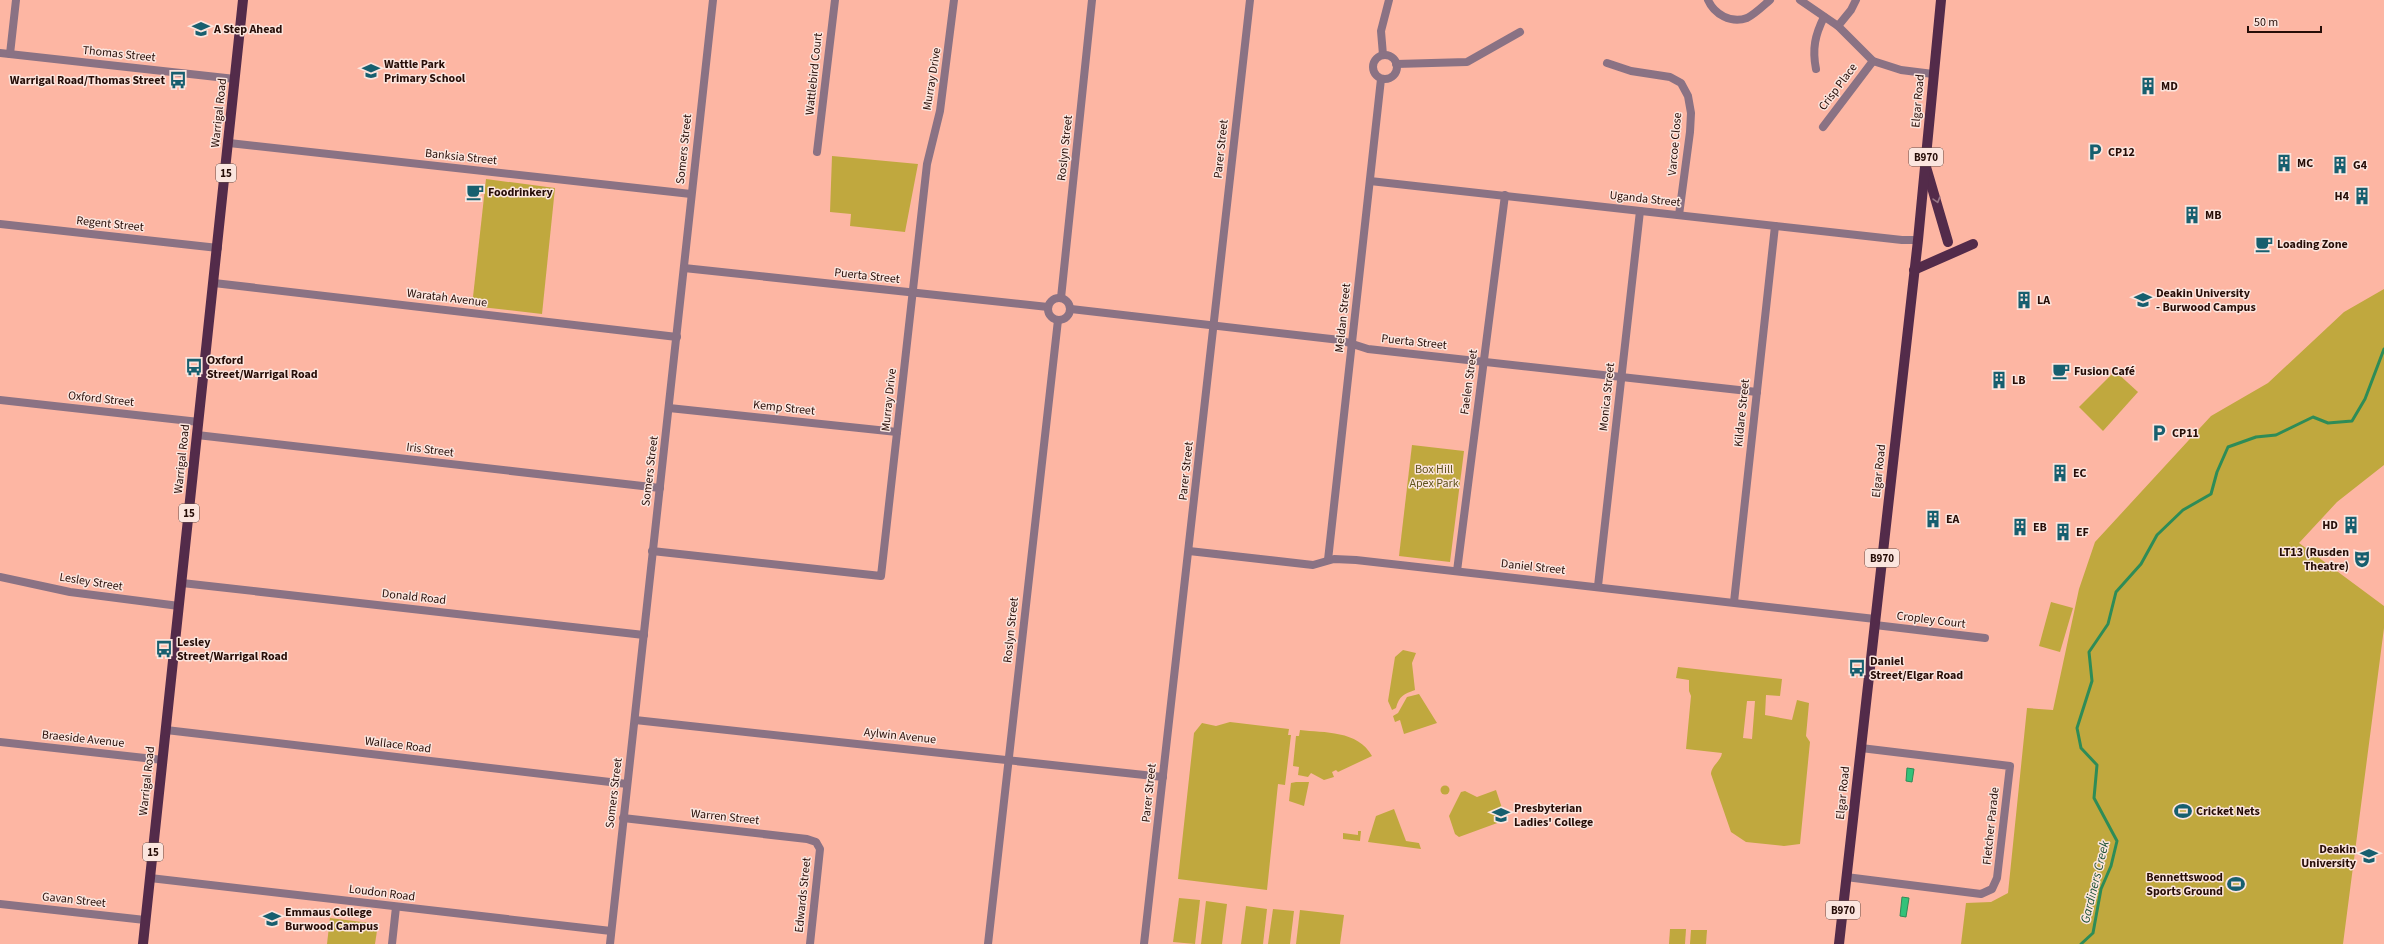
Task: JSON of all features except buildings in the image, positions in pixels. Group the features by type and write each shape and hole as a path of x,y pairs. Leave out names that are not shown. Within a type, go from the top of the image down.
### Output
{"main road":[{"name":"Warrigal Road","path":"142,944 218,248 243,0"},
{"name":"Elgar Road","path":"1839,944 1918,240 1941,0"},
{"path":"1925,163 1948,242"},
{"path":"1914,270 1973,244"}],"street":[{"path":"10,54 16,0"},
{"name":"Somers Street","path":"610,944 713,0"},
{"name":"Wattlebird Court","path":"817,152 835,0"},
{"name":"Murray Drive","path":"652,551 881,576 927,164 940,111 954,0"},
{"name":"Roslyn Street","path":"1061,298 1092,0"},
{"name":"Parer Street","path":"1144,944 1250,0"},
{"path":"1384,55 1381,30 1389,0"},
{"path":"1708,0 1712,8 1722,16 1735,20 1747,18 1770,0"},
{"path":"1800,0 1838,26 1873,61 1901,70 1933,74"},
{"path":"1838,26 1851,10 1856,0"},
{"path":"1816,69 1813,55 1815,35 1824,17"},
{"path":"1396,64 1467,62 1520,32"},
{"name":"Thomas Street","path":"0,53 235,79"},
{"path":"1384,55 1393,58 1396,64 1393,76 1381,79 1375,74 1373,66 1376,58 1384,55"},
{"name":"Crisp Place","path":"1823,127 1873,61"},
{"name":"Varcoe Close","path":"1607,63 1631,71 1670,77 1681,83 1688,96 1691,112 1690,132 1679,215"},
{"name":"Meldan Street","path":"1328,560 1381,79"},
{"name":"Banksia Street","path":"229,143 691,194"},
{"name":"Uganda Street","path":"1370,181 1902,240 1918,240"},
{"name":"Faelen Street","path":"1458,571 1505,195"},
{"name":"Monica Street","path":"1598,586 1640,210"},
{"name":"Regent Street","path":"0,224 218,248"},
{"name":"Kildare Street","path":"1734,602 1775,226"},
{"name":"Puerta Street","path":"684,268 1048,307"},
{"name":"Waratah Avenue","path":"214,283 677,337"},
{"path":"1061,298 1067,300 1071,309 1065,318 1058,320 1052,317 1048,307 1051,301 1061,298"},
{"name":"Puerta Street","path":"1071,309 1340,340 1368,349 1757,392"},
{"name":"Roslyn Street","path":"988,944 1058,320"},
{"name":"Oxford Street","path":"0,400 199,422"},
{"name":"Kemp Street","path":"669,408 897,432"},
{"name":"Iris Street","path":"197,435 660,488"},
{"name":"Daniel Street","path":"1189,551 1313,565 1328,560 1356,560 1734,602 1875,622"},
{"name":"Lesley Street","path":"0,577 70,592 179,606"},
{"name":"Donald Road","path":"182,583 644,635"},
{"name":"Cropley Court","path":"1875,622 1985,638"},
{"name":"Aylwin Avenue","path":"635,720 1009,759 1163,777"},
{"name":"Wallace Road","path":"166,730 627,784"},
{"name":"Braeside Avenue","path":"0,742 163,760"},
{"name":"Fletcher Parade","path":"1846,877 1981,894 1992,890 1998,878 2010,766 1861,748"},
{"name":"Warren Street","path":"623,818 807,839 816,842 820,849"},
{"name":"Edwards Street","path":"810,944 820,849"},
{"name":"Loudon Road","path":"150,878 611,932"},
{"name":"Gavan Street","path":"0,904 145,920"},
{"path":"392,944 396,907"}],"green space":[{"path":"832,156 918,164 905,232 850,226 851,214 830,212"},
{"path":"486,179 555,188 542,314 472,306"},
{"path":"2384,289 2384,465 2337,502 2299,543 2384,606 2384,628 2343,944 1961,944 1966,903 1991,902 2008,893 2027,708 2053,710 2079,589 2095,542 2211,416 2268,383 2344,312"},
{"path":"2115,371 2138,392 2103,431 2079,407"},
{"name":"Box Hill Apex Park","path":"1412,445 1464,451 1450,562 1399,556"},
{"path":"2051,602 2073,608 2060,652 2039,646"},
{"path":"1403,650 1416,653 1412,663 1415,690 1402,696 1396,708 1392,710 1388,701 1395,657"},
{"path":"1678,667 1782,679 1780,696 1766,695 1765,715 1792,720 1797,700 1809,703 1806,736 1810,742 1800,844 1784,846 1746,842 1731,832 1711,774 1711,771 1720,759 1722,753 1686,749 1691,696 1689,691 1689,680 1676,678","holes":["1747,701 1755,701 1752,739 1743,738"]},
{"path":"1419,694 1437,723 1404,734 1400,720 1395,722 1393,716 1398,713 1407,697"},
{"path":"1230,722 1289,729 1288,735 1291,735 1285,785 1278,784 1267,890 1178,879 1194,733 1202,723 1216,726"},
{"path":"1300,730 1340,734 1349,737 1358,741 1372,756 1338,772 1336,770 1332,772 1334,777 1324,780 1311,773 1308,777 1298,775 1299,767 1293,766 1296,736 1299,736"},
{"path":"1309,782 1304,806 1289,801 1291,783"},
{"path":"1445,785 1450,790 1445,795 1440,790"},
{"path":"1496,790 1504,814 1500,822 1459,837 1455,834 1449,816 1461,792 1465,791 1477,797"},
{"path":"1394,809 1406,841 1419,843 1421,849 1368,842 1376,816"},
{"path":"1358,831 1361,831 1360,841 1343,839 1343,833 1358,835"},
{"path":"1179,898 1200,900 1195,944 1173,942"},
{"path":"1206,901 1227,904 1222,944 1201,944"},
{"path":"1246,906 1267,909 1263,944 1241,944"},
{"path":"1273,909 1294,911 1290,944 1268,944"},
{"path":"1300,910 1344,915 1340,944 1296,944"},
{"path":"330,918 378,924 375,944 327,944"},
{"path":"1670,929 1686,929 1685,944 1669,944"},
{"path":"1691,930 1707,930 1706,944 1690,944"}],"shaded area":[{"path":"1907,768 1914,769 1912,782 1906,781"},
{"path":"1902,897 1909,898 1906,917 1900,916"}],"waterway":[{"name":"Gardiners Creek","path":"2081,944 2093,933 2101,889 2111,866 2117,841 2094,798 2097,765 2081,748 2077,728 2092,681 2089,652 2108,624 2116,592 2141,564 2157,535 2183,510 2211,494 2217,472 2228,447 2256,437 2276,435 2313,417 2328,423 2352,421 2365,399 2384,349"}],"place":[{"name":"A Step Ahead","path":"201,29"},
{"name":"Wattle Park Primary School","path":"371,71"},
{"name":"Warrigal Road/Thomas Street","path":"178,80"},
{"name":"MD","path":"2148,86"},
{"name":"CP12","path":"2095,152"},
{"name":"MC","path":"2284,163"},
{"name":"G4","path":"2340,165"},
{"name":"Foodrinkery","path":"475,192"},
{"name":"H4","path":"2362,196"},
{"name":"MB","path":"2192,215"},
{"name":"Loading Zone","path":"2264,244"},
{"name":"LA","path":"2024,300"},
{"name":"Deakin University - Burwood Campus","path":"2143,300"},
{"name":"Oxford Street/Warrigal Road","path":"194,367"},
{"name":"Fusion Café","path":"2061,371"},
{"name":"LB","path":"1999,380"},
{"name":"CP11","path":"2159,433"},
{"name":"EC","path":"2060,473"},
{"name":"EA","path":"1933,519"},
{"name":"HD","path":"2351,525"},
{"name":"EB","path":"2020,527"},
{"name":"EF","path":"2063,532"},
{"name":"LT13 (Rusden Theatre)","path":"2362,559"},
{"name":"Lesley Street/Warrigal Road","path":"164,649"},
{"name":"Daniel Street/Elgar Road","path":"1857,668"},
{"name":"Cricket Nets","path":"2183,811"},
{"name":"Presbyterian Ladies' College","path":"1501,815"},
{"name":"Deakin University","path":"2369,856"},
{"name":"Bennettswood Sports Ground","path":"2236,884"},
{"name":"Emmaus College Burwood Campus","path":"272,919"}]}
